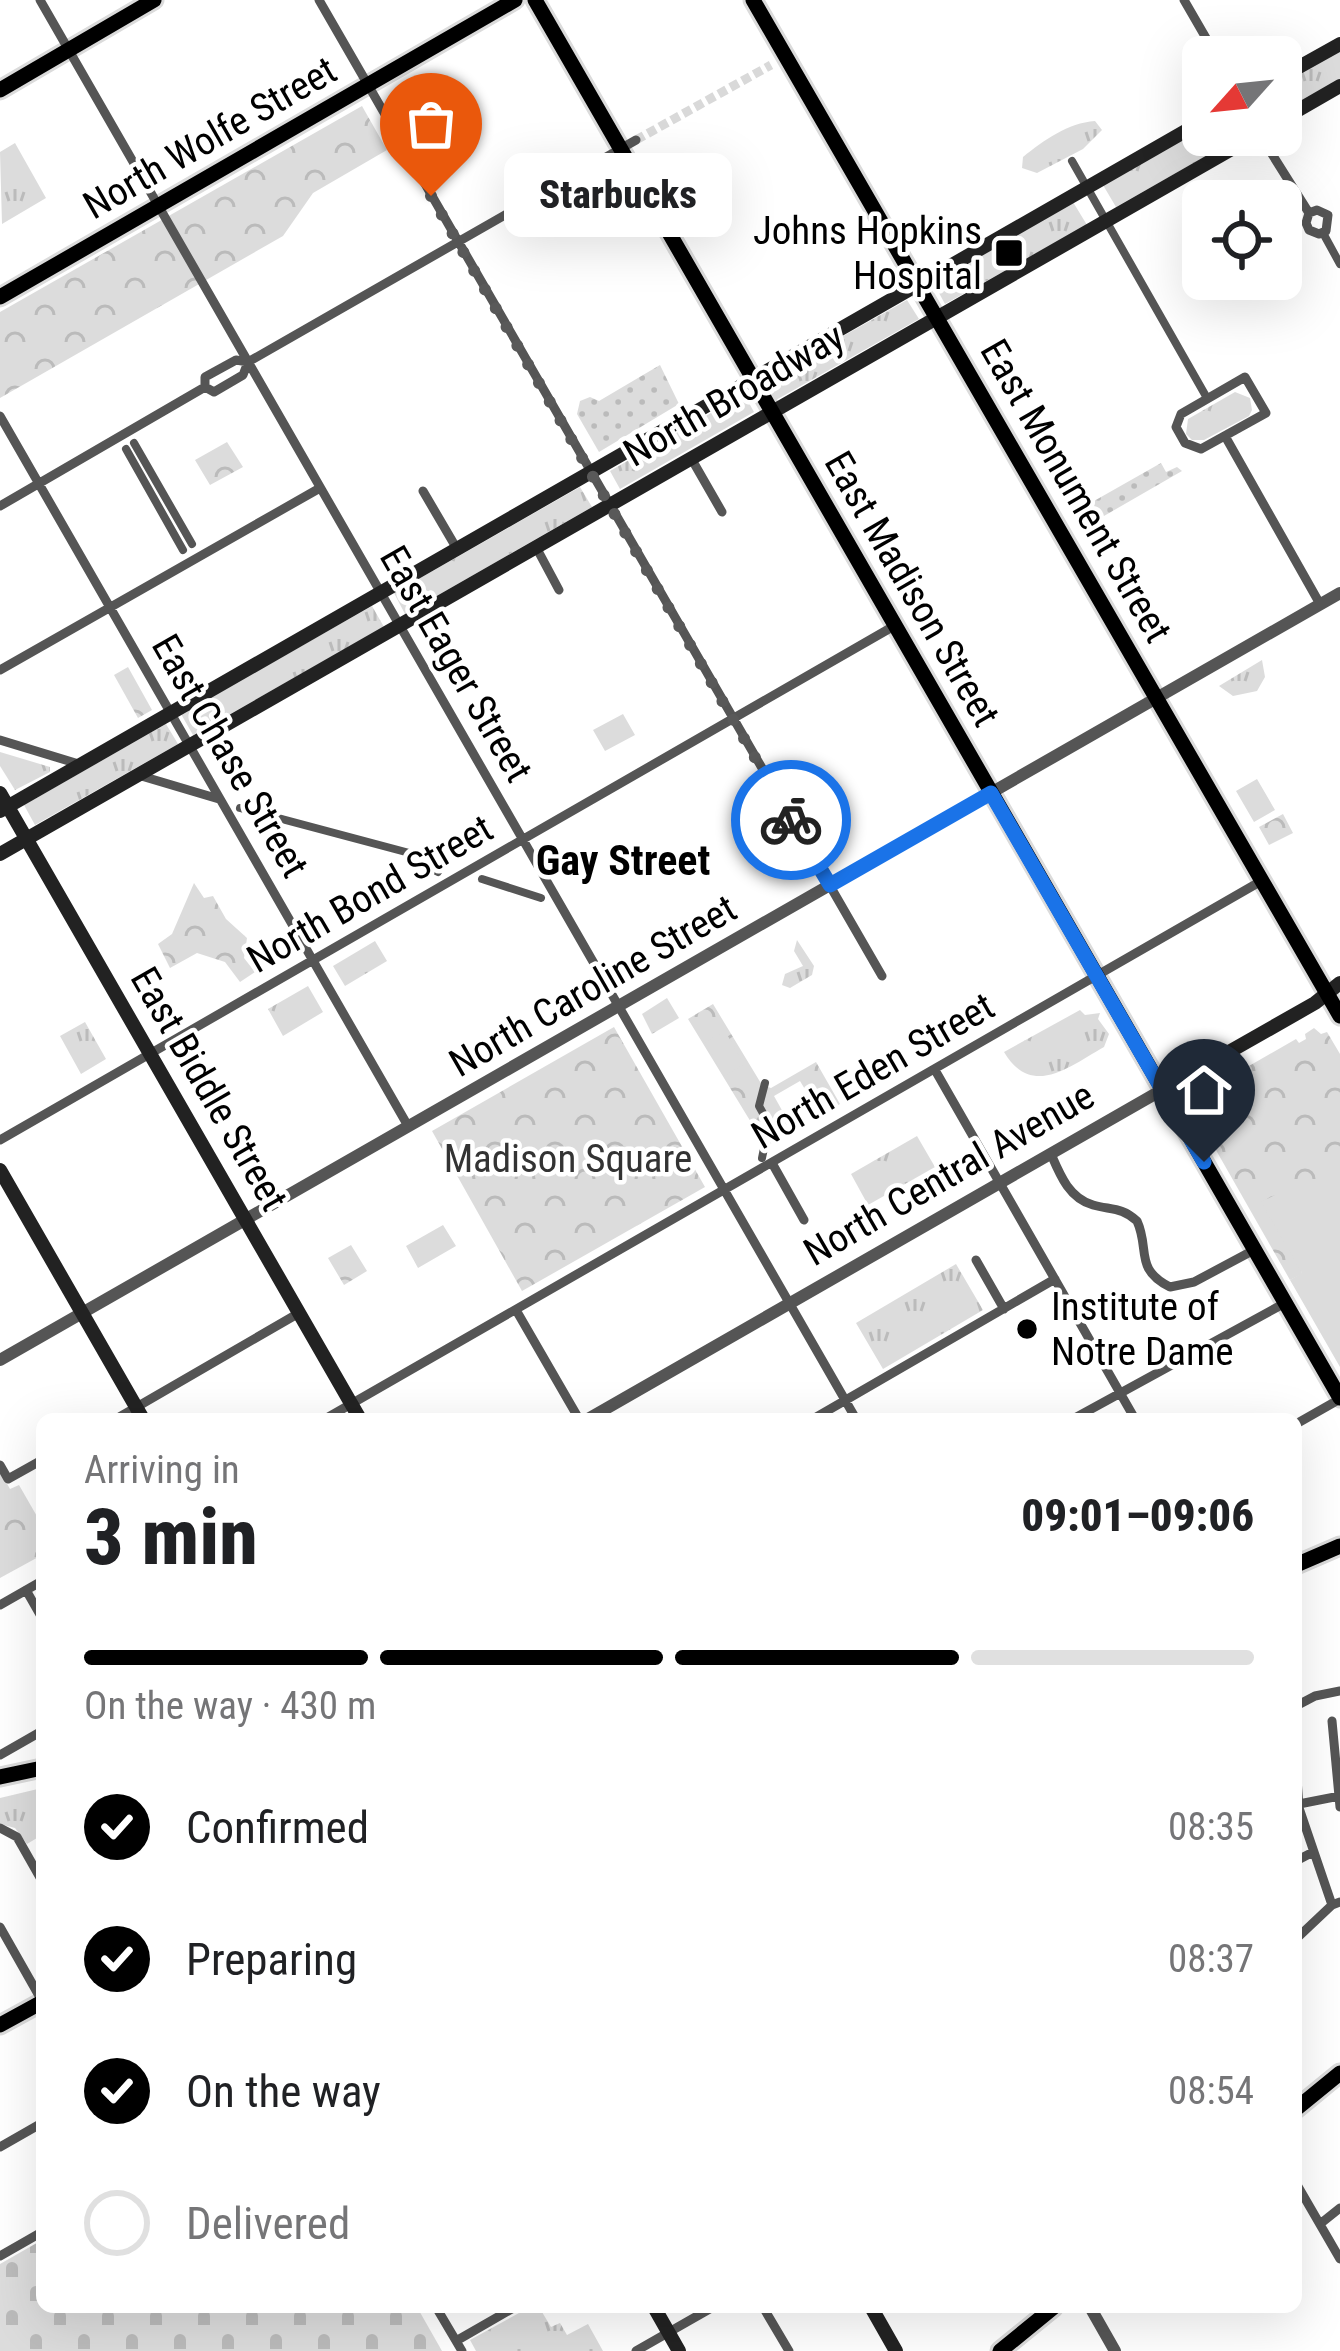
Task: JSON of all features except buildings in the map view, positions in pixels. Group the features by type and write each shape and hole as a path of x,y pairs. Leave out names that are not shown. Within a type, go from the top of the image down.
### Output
{"main road":[{"path":"0,90 154,0"},
{"name":"North Wolfe Street","path":"0,297 515,0"},
{"name":"East Madison Street","path":"535,0 628,144 771,412 1340,1399"},
{"name":"East Monument Street","path":"753,0 781,60 937,317 1263,880 1334,988 1340,1016"},
{"path":"1302,65 1340,44"},
{"path":"1302,108 1340,86"},
{"name":"North Broadway","path":"3,804 82,765 1182,133"},
{"name":"North Broadway","path":"0,854 1219,156"},
{"name":"East Biddle Street","path":"3,804 357,1413"},
{"name":"North Central Avenue","path":"1162,1090 1334,988"},
{"path":"0,1170 140,1413"},
{"path":"1302,1562 1340,1546"},
{"path":"0,1777 36,1769"},
{"path":"0,2025 36,2004"},
{"path":"1302,2104 1340,2073"},
{"path":"658,2313 680,2351"},
{"path":"874,2313 896,2351"},
{"path":"1000,2351 1047,2313"}],"street":[{"name":"East Eager Street","path":"40,0 853,1413"},
{"path":"319,0 882,976"},
{"path":"1184,0 1205,36"},
{"path":"205,387 205,377 236,360 248,362 628,144"},
{"path":"1268,156 1309,213"},
{"path":"1072,161 1208,398"},
{"path":"1309,213 1321,210 1328,215 1328,227 1322,233"},
{"path":"1309,213 1309,230 1322,233 1340,265"},
{"path":"205,387 214,392 243,375 248,362"},
{"path":"1245,377 1266,413 1226,436 1193,449 1176,427 1181,414 1245,377"},
{"path":"0,506 205,387"},
{"name":"East Chase Street","path":"0,416 408,1126"},
{"path":"1226,436 1320,604"},
{"path":"130,446 188,547"},
{"path":"691,458 722,512"},
{"path":"0,670 320,488"},
{"path":"423,491 458,550"},
{"path":"536,547 559,590"},
{"name":"North Caroline Street","path":"0,1360 1340,593"},
{"name":"North Bond Street","path":"0,1140 894,626"},
{"path":"0,740 82,765"},
{"path":"137,776 220,799"},
{"path":"240,808 417,855 419,862 439,872"},
{"path":"482,879 541,898"},
{"name":"North Eden Street","path":"336,1413 725,1191 767,1160 935,1070 1263,880"},
{"path":"935,1070 1132,1413"},
{"path":"765,1083 759,1106 769,1124 767,1160 805,1220"},
{"name":"North Central Avenue","path":"595,1413 1162,1090"},
{"path":"1051,1154 1074,1195 1089,1204 1118,1208 1137,1221 1143,1258 1162,1284 1180,1288 1254,1250"},
{"path":"976,1260 1004,1309"},
{"path":"823,1413 1055,1279"},
{"path":"1084,1413 1285,1303"},
{"path":"516,1310 580,1413"},
{"path":"140,1413 299,1312"},
{"path":"1302,1421 1340,1399"},
{"path":"0,1465 8,1479 36,1463"},
{"path":"0,1605 36,1584"},
{"path":"26,1590 36,1608"},
{"path":"1302,1706 1316,1696 1340,1691"},
{"path":"1302,1804 1339,1800 1331,1721"},
{"path":"0,1755 36,1734"},
{"path":"1302,1814 1336,1904 1302,1934"},
{"path":"0,1828 17,1837 36,1870"},
{"path":"1302,1858 1313,1852"},
{"path":"0,1927 36,1990"},
{"path":"0,2147 36,2126"},
{"path":"1302,2192 1340,2259"},
{"path":"1320,2224 1340,2208"},
{"path":"0,2256 36,2235"},
{"path":"440,2313 459,2346 506,2313"},
{"path":"636,2351 702,2313"},
{"path":"767,2313 789,2351"},
{"path":"1093,2313 1115,2351"}],"green space":[{"path":"1340,51 1340,81 1302,104 1302,72"},
{"path":"362,106 387,150 313,193 283,236 0,398 0,312"},
{"path":"1095,121 1102,130 1083,149 1037,173 1022,168 1023,157 1048,139"},
{"path":"1182,140 1182,156 1206,156 1116,207 1103,185"},
{"path":"15,143 46,198 2,224 0,152"},
{"path":"1073,202 1087,225 945,304 933,282"},
{"path":"907,300 919,319 776,400 768,387 815,352"},
{"path":"660,365 679,404 599,452 577,414 580,401 590,397 599,401"},
{"path":"1235,392 1250,398 1249,416 1204,440 1192,440 1186,434 1188,419"},
{"path":"744,394 754,412 620,489 610,471"},
{"path":"227,442 243,467 210,485 195,460"},
{"path":"1161,463 1166,472 1177,467 1182,471 1097,520 1094,501"},
{"path":"580,487 592,507 405,614 394,593"},
{"path":"372,606 384,627 193,735 181,714"},
{"path":"1262,660 1265,677 1257,691 1233,696 1219,686"},
{"path":"128,667 152,710 138,718 114,675"},
{"path":"623,714 635,735 605,751 593,730"},
{"path":"166,724 178,744 35,825 24,805"},
{"path":"0,752 50,767 50,772 15,790 0,766"},
{"path":"1257,779 1275,810 1254,822 1236,791"},
{"path":"1283,814 1293,833 1269,845 1259,827"},
{"path":"194,883 204,898 213,896 226,919 247,938 244,958 255,972 240,982 225,962 197,953 170,968 158,944 172,934"},
{"path":"797,940 814,966 812,975 790,988 782,985 785,974 803,966 794,951"},
{"path":"375,941 387,961 345,986 333,966"},
{"path":"308,986 323,1012 283,1036 268,1009"},
{"path":"667,998 679,1018 652,1034 642,1014"},
{"path":"713,1004 762,1085 771,1088 816,1062 840,1104 821,1116 800,1081 774,1096 793,1130 760,1150 760,1137 688,1019"},
{"path":"1080,1010 1085,1015 1100,1013 1098,1019 1109,1034 1104,1047 1078,1062 1039,1076 1015,1066 1004,1052"},
{"path":"85,1022 106,1059 81,1074 60,1036"},
{"name":"Madison Square","path":"614,1027 705,1187 522,1291 432,1131"},
{"path":"1314,1028 1321,1034 1327,1032 1340,1054 1340,1186 1293,1186 1302,1274 1290,1280 1188,1101 1296,1039 1299,1043 1306,1039 1305,1034"},
{"path":"725,1031 744,1064 724,1076 705,1042"},
{"path":"917,1136 935,1167 868,1205 851,1174"},
{"path":"1293,1186 1340,1186 1340,1367 1290,1280 1302,1273 1261,1202"},
{"path":"443,1225 456,1246 418,1268 406,1246"},
{"path":"351,1245 367,1271 344,1285 328,1258"},
{"path":"956,1264 983,1310 883,1369 856,1323"},
{"path":"0,1471 10,1489 19,1485 36,1515 36,1558 0,1578"},
{"path":"36,1789 36,1839 27,1844 15,1828 0,1824 0,1798"},
{"path":"36,2243 36,2313 420,2313 442,2351 0,2351 0,2264"},
{"path":"519,2313 543,2313 551,2327 560,2323 567,2335 588,2324 603,2351 476,2351 470,2340"}],"tunnel":[{"path":"636,140 771,65"}],"way so far":[{"path":"431,196 791,820"}],"place":[{"name":"Starbucks","path":"431,196"},
{"name":"Johns Hopkins Hospital","path":"1009,253"},
{"name":"Institute of Notre Dame","path":"1027,1329"}],"district":[{"name":"Gay Street","path":"623,860"}],"route":[{"path":"791,820 830,885 991,793 1204,1162"}]}
